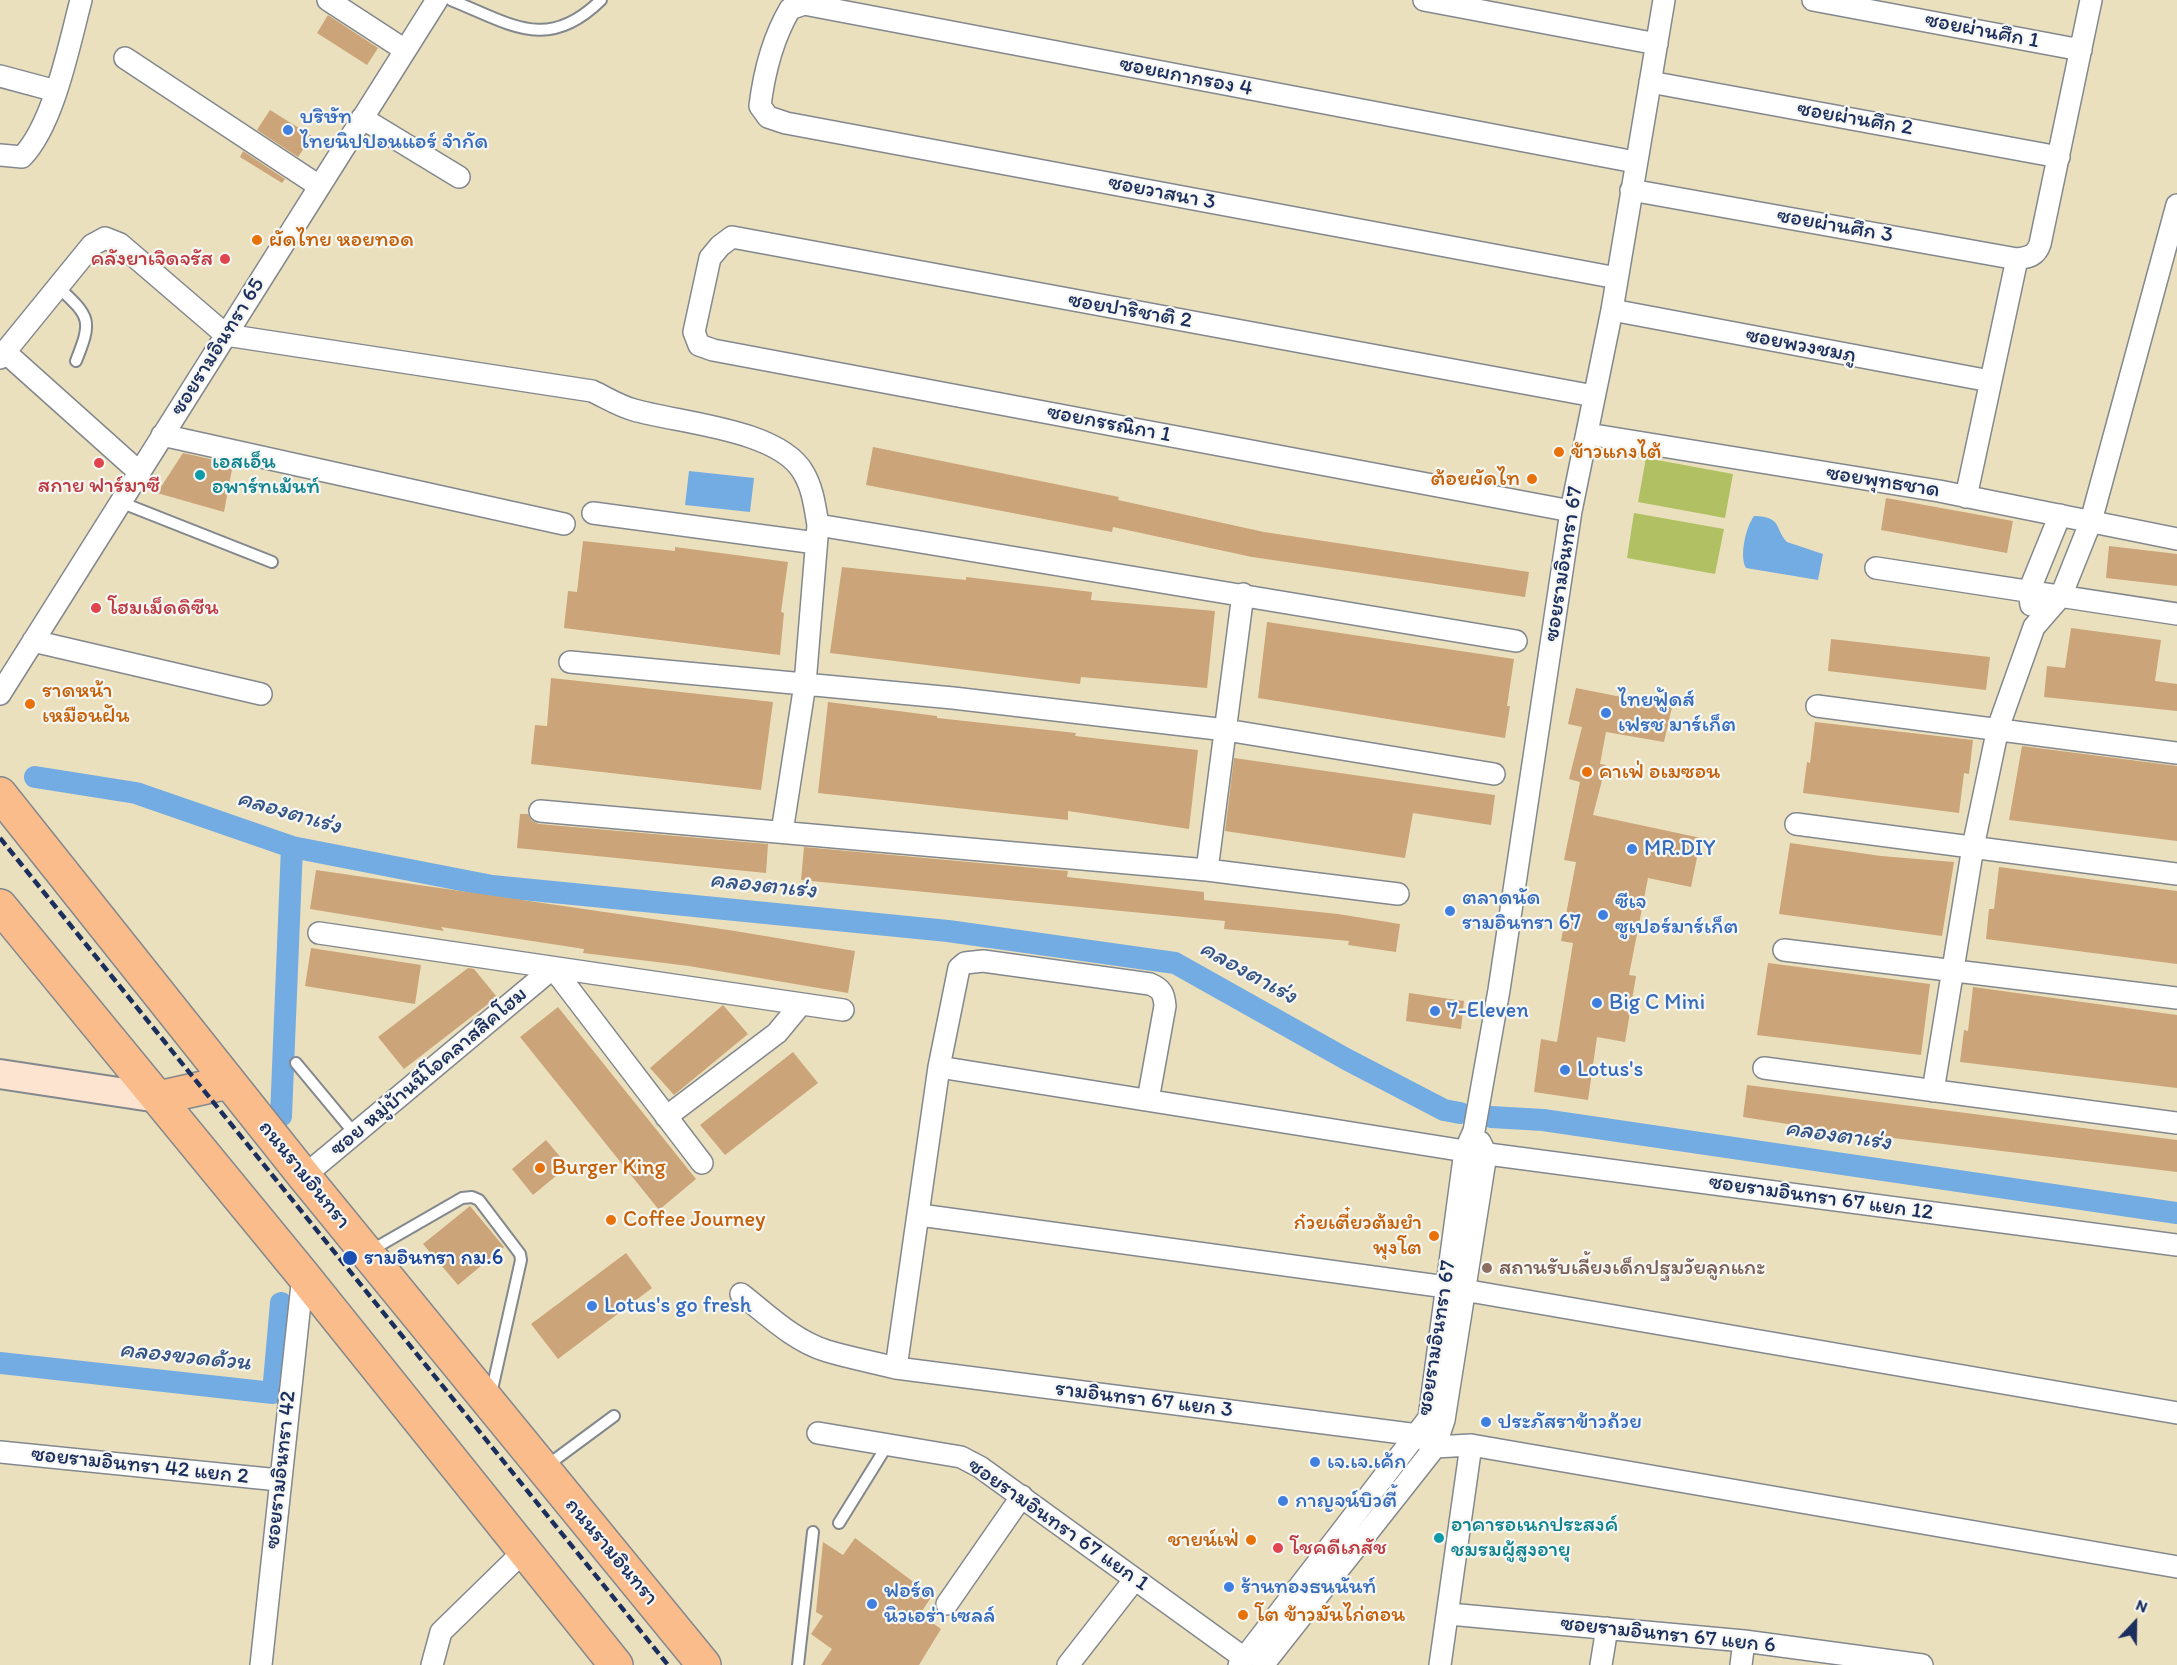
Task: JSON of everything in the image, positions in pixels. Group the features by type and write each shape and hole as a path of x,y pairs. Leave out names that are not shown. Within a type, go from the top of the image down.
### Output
{"main road":[{"name":"ถนนรามอินทรา","path":"0,794 304,1176 704,1665"},
{"path":"0,906 303,1275 616,1665"},
{"path":"158,1098 229,1082"}],"street":[{"path":"0,155 22,157 32,147 56,92 81,0"},
{"path":"328,0 405,50"},
{"name":"ซอยรามอินทรา 65","path":"0,694 436,0"},
{"path":"1424,0 1657,44"},
{"name":"ซอยรามอินทรา 67","path":"1248,1663 1435,1447 1444,1420 1465,1151 1474,1131 1499,990 1571,511 1612,310 1635,162 1664,0"},
{"name":"ซอยผ่านศึก 1","path":"1813,0 2081,50"},
{"path":"1966,496 1990,381 2027,256 2060,157 2091,0"},
{"name":"ซอยผกากรอง 4","path":"770,59 777,31 790,9 804,4 1635,162"},
{"path":"125,58 320,186"},
{"name":"ซอยวาสนา 3","path":"770,59 760,106 768,117 786,123 1617,279"},
{"path":"0,76 56,92"},
{"name":"ซอยผ่านศึก 2","path":"1650,82 2060,157"},
{"path":"362,118 459,177"},
{"name":"ซอยผ่านศึก 3","path":"1631,190 2027,256"},
{"path":"1933,1090 1973,847 1998,729 2034,627 2061,596 2091,521 2177,205"},
{"name":"ซอยปาริชาติ 2","path":"702,294 710,258 732,237 1594,396"},
{"path":"139,472 2,355 92,245 105,238 120,244 226,335 592,391 631,410 744,435 780,449 803,471 814,500 817,534 805,684 782,832"},
{"name":"ซอยกรรณิกา 1","path":"702,294 694,332 699,345 713,350 1571,511"},
{"name":"ซอยพวงชมภู","path":"1612,310 1990,381"},
{"name":"ซอยพุทธชาด","path":"1588,434 1966,496 2177,539"},
{"path":"162,435 564,524"},
{"path":"593,513 817,534 1243,594 1516,641"},
{"path":"2034,627 2030,591 2060,515"},
{"path":"1876,568 2177,614"},
{"path":"1207,870 1243,594"},
{"path":"33,641 261,694"},
{"path":"570,662 954,698 1226,730 1494,774"},
{"path":"1817,706 2177,753"},
{"path":"540,811 1207,870 1398,894"},
{"path":"1796,824 2177,874"},
{"name":"ซอย หมู่บ้านนีโอคลาสสิคโฮม","path":"319,933 843,1010"},
{"path":"1784,950 2177,998"},
{"path":"896,1368 920,1215 939,1067 959,968 965,963 983,961 1150,984 1160,988 1164,995 1165,1006 1148,1100"},
{"path":"553,968 702,1163"},
{"name":"ซอย หมู่บ้านนีโอคลาสสิคโฮม","path":"304,1176 553,968"},
{"path":"666,1117 777,1033 801,1004"},
{"name":"ซอยรามอินทรา 67 แยก 12","path":"939,1067 1465,1151 2177,1245"},
{"path":"1764,1068 2177,1123"},
{"path":"0,1074 158,1098"},
{"path":"1474,1131 1486,1154"},
{"name":"ซอยรามอินทรา 67","path":"1248,1663 1429,1418 1454,1289 1486,1154"},
{"path":"920,1215 1454,1289 2177,1413"},
{"name":"ซอยรามอินทรา 42","path":"261,1665 279,1480 303,1275"},
{"name":"รามอินทรา 67 แยก 3","path":"741,1294 786,1330 809,1343 827,1351 896,1368 1418,1435 1435,1447"},
{"name":"ซอยรามอินทรา 67 แยก 1","path":"818,1433 962,1457 1022,1496 1248,1663"},
{"path":"1435,1447 1471,1445 2177,1568"},
{"path":"1430,1665 1442,1656 1471,1445"},
{"name":"ซอยรามอินทรา 42 แยก 2","path":"0,1452 279,1480"},
{"path":"947,1604 1022,1496"},
{"path":"432,1665 441,1632 525,1551"},
{"path":"1068,1665 1135,1579"},
{"name":"ซอยรามอินทรา 67 แยก 6","path":"1449,1614 1744,1641 1877,1662 1922,1665"},
{"path":"1601,1665 1607,1628"},
{"path":"1740,1665 1744,1641"}],"lane":[{"path":"451,0 514,26 537,31 567,27 586,15 602,0"},
{"path":"59,288 83,310 87,325 76,361"},
{"path":"120,502 272,562"},
{"path":"296,1063 355,1134"},
{"path":"367,1253 462,1198 472,1197 479,1200 520,1254 521,1260 488,1403"},
{"path":"542,1469 614,1416"},
{"path":"839,1523 888,1444"},
{"path":"798,1665 813,1532"}],"green space":[{"path":"1646,458 1733,474 1725,518 1638,502"},
{"path":"1634,513 1724,529 1715,574 1627,558"}],"water":[{"path":"689,471 754,478 750,512 685,505"},
{"path":"1754,516 1774,521 1787,542 1823,554 1818,580 1746,568 1743,556 1744,542"}],"building":[{"path":"328,15 378,48 367,65 317,33"},
{"path":"270,110 312,136 298,157 257,130"},
{"path":"243,151 285,179 282,183 240,157"},
{"path":"873,447 1119,497 1118,500 1264,532 1529,572 1525,597 1252,557 1113,527 1112,532 866,485"},
{"name":"เอสเอ็น อพาร์ทเม้นท์","path":"183,453 233,464 224,512 157,493"},
{"path":"1886,498 2013,521 2007,553 1881,530"},
{"path":"583,541 675,551 675,547 788,562 781,612 784,613 780,655 564,628 568,591 577,592"},
{"path":"2109,546 2177,554 2177,586 2106,578"},
{"path":"842,567 966,580 966,577 1092,592 1091,600 1215,611 1207,688 1081,677 1080,684 830,653"},
{"path":"1267,622 1514,659 1505,738 1258,698"},
{"path":"2071,628 2161,640 2155,681 2177,684 2177,711 2044,697 2047,666 2065,668"},
{"path":"1831,639 1990,657 1986,690 1828,671"},
{"path":"551,678 773,702 761,790 531,764 535,725 547,726"},
{"path":"1576,688 1672,707 1664,742 1606,732 1600,764 1606,765 1593,815 1701,838 1691,887 1648,878 1629,975 1636,976 1625,1042 1597,1037 1588,1100 1534,1092 1541,1039 1557,1042 1573,943 1561,941 1576,862 1564,860 1580,782 1569,779 1582,727 1568,724"},
{"path":"828,702 937,716 937,718 1076,733 1075,736 1198,750 1189,829 1068,811 1068,820 818,793"},
{"path":"1815,722 1973,740 1969,774 1964,773 1959,813 1803,793 1807,762 1810,763"},
{"path":"2022,746 2177,766 2177,841 2009,820"},
{"path":"1234,758 1495,795 1491,825 1413,813 1405,858 1225,831"},
{"path":"520,814 528,814 532,821 539,824 768,844 766,873 517,848"},
{"path":"1790,843 1881,856 1954,862 1942,936 1779,914"},
{"path":"804,847 1068,871 1067,877 1204,892 1204,900 1338,914 1400,924 1396,952 1348,945 1349,941 1224,929 1225,921 801,880"},
{"path":"1999,867 2177,891 2177,964 1986,939 1989,909 1994,909"},
{"path":"316,870 735,931 855,951 848,993 689,966 583,953 584,949 441,927 444,931 310,909"},
{"path":"311,948 421,965 415,1004 305,986"},
{"path":"1768,963 1930,984 1921,1055 1757,1035"},
{"path":"468,968 474,969 497,997 404,1069 378,1037"},
{"path":"1973,987 2177,1015 2177,1088 1960,1062 1964,1030 1968,1031"},
{"name":"7-Eleven","path":"1409,993 1464,1001 1461,1029 1406,1021"},
{"path":"723,1005 748,1034 674,1095 650,1068"},
{"path":"558,1007 696,1179 659,1210 520,1037"},
{"path":"793,1052 818,1083 725,1155 700,1125"},
{"path":"1747,1085 2177,1140 2177,1172 1826,1130 1743,1117"},
{"name":"Burger King","path":"546,1140 568,1166 533,1195 512,1169"},
{"path":"470,1206 504,1247 458,1285 423,1244"},
{"name":"Lotus's go fresh","path":"626,1253 652,1288 558,1359 531,1324"},
{"name":"ฟอร์ด นิวเอร่า เซลล์","path":"855,1538 932,1596 920,1614 941,1629 919,1665 821,1665 832,1649 811,1634 823,1616 816,1612 823,1542 843,1555"}],"waterway":[{"name":"คลองตาเร่ง","path":"35,777 136,793 292,847 492,886 948,931 1175,963 1346,1059 1444,1110 1460,1113"},
{"name":"คลองขวดด้วน","path":"281,1116 292,847"},
{"name":"คลองตาเร่ง","path":"1491,1117 1543,1120 2177,1213"},
{"name":"คลองขวดด้วน","path":"0,1363 273,1393 281,1303"}],"railway":[{"path":"0,838 668,1665"}],"place":[{"name":"บริษัท ไทยนิปปอนแอร์ จำกัด","path":"288,130"},
{"name":"ผัดไทย หอยทอด","path":"257,240"},
{"name":"คลังยาเจิดจรัส","path":"225,259"},
{"name":"ข้าวแกงไต้","path":"1559,452"},
{"name":"สกาย ฟาร์มาซี","path":"99,463"},
{"name":"เอสเอ็น อพาร์ทเม้นท์","path":"200,475"},
{"name":"ต้อยผัดไท","path":"1532,479"},
{"name":"โฮมเม็ดดิซีน","path":"96,608"},
{"name":"ราดหน้า เหมือนฝัน","path":"30,704"},
{"name":"ไทยฟู้ดส์ เฟรช มาร์เก็ต","path":"1606,713"},
{"name":"คาเฟ่ อเมซอน","path":"1587,772"},
{"name":"MR.DIY","path":"1632,849"},
{"name":"ตลาดนัด รามอินทรา 67","path":"1450,911"},
{"name":"ซีเจ ซูเปอร์มาร์เก็ต","path":"1603,915"},
{"name":"Big C Mini","path":"1597,1003"},
{"name":"7-Eleven","path":"1435,1011"},
{"name":"Lotus's","path":"1565,1070"},
{"name":"Burger King","path":"540,1168"},
{"name":"Coffee Journey","path":"611,1220"},
{"name":"ก๋วยเตี๋ยวต้มยำ พุงโต","path":"1434,1236"},
{"name":"รามอินทรา กม.6","path":"350,1258"},
{"name":"สถานรับเลี้ยงเด็กปฐมวัยลูกแกะ","path":"1487,1268"},
{"name":"Lotus's go fresh","path":"592,1306"},
{"name":"ประภัสราข้าวถ้วย","path":"1486,1422"},
{"name":"เจ.เจ.เค้ก","path":"1315,1462"},
{"name":"กาญจน์บิวตี้","path":"1283,1501"},
{"name":"อาคารอเนกประสงค์ ชมรมผู้สูงอายุ","path":"1439,1538"},
{"name":"ชายน์เฟ่","path":"1251,1540"},
{"name":"โชคดีเภสัช","path":"1278,1548"},
{"name":"ร้านทองธนนันท์","path":"1229,1587"},
{"name":"ฟอร์ด นิวเอร่า เซลล์","path":"872,1604"},
{"name":"โต ข้าวมันไก่ตอน","path":"1243,1615"}]}
